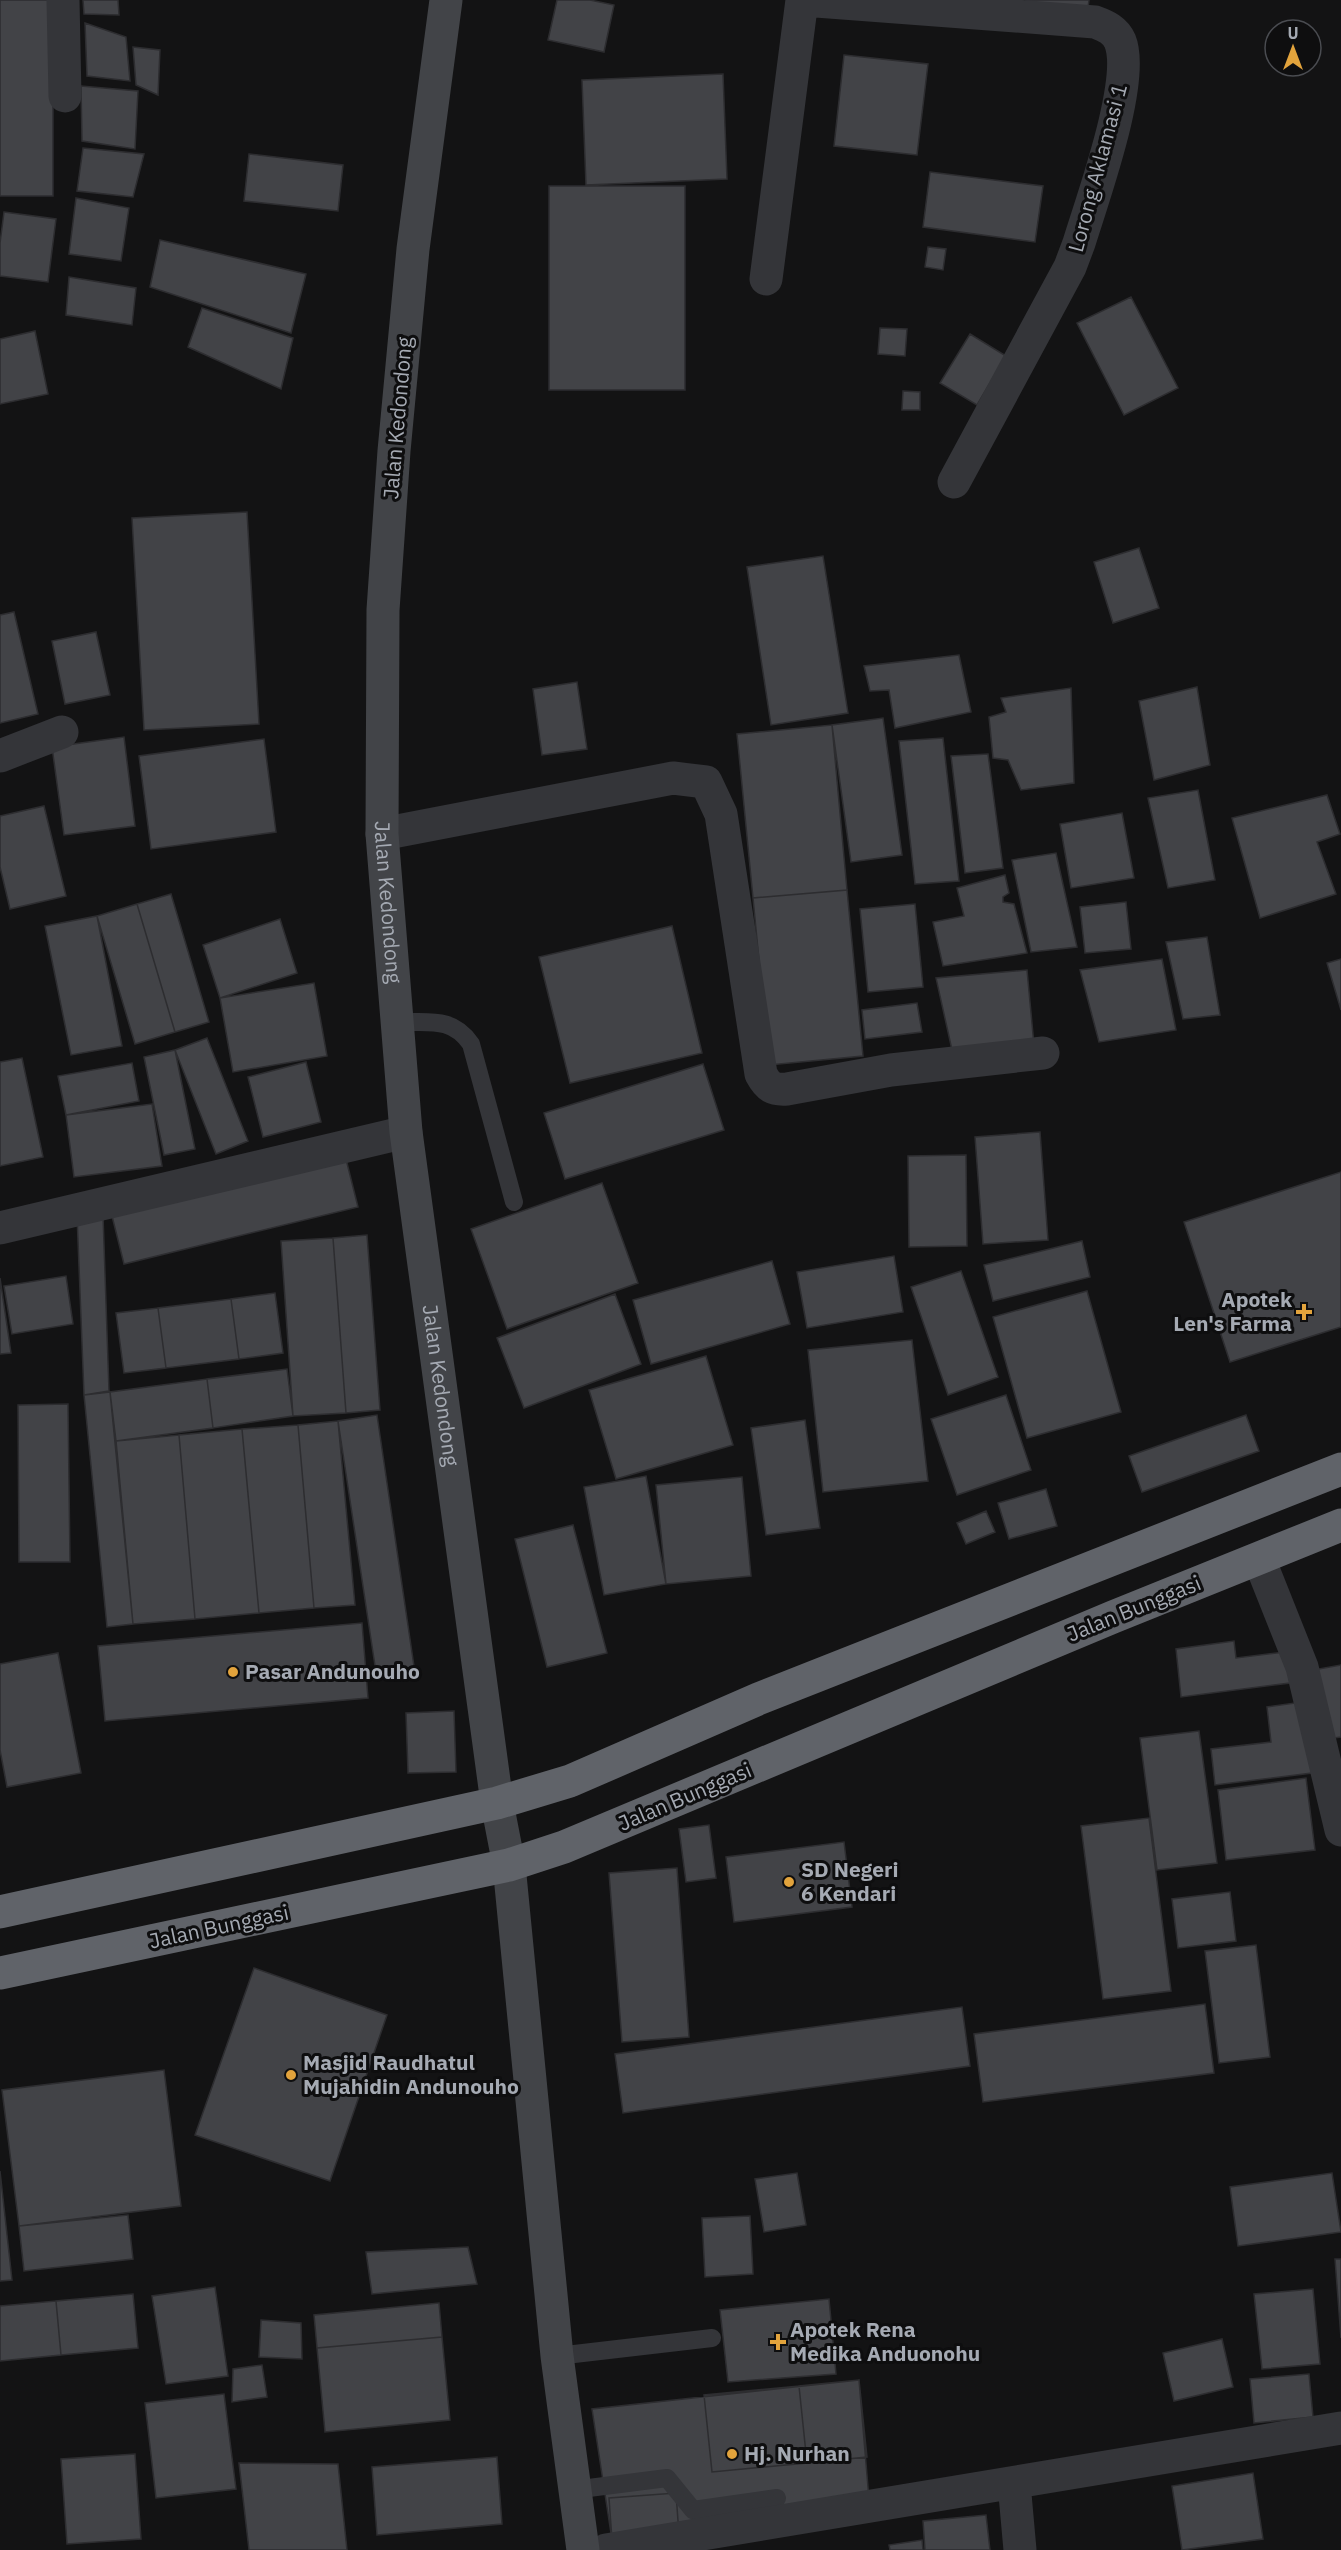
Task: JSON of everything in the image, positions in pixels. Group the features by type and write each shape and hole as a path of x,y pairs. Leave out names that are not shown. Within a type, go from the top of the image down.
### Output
{"highway":[{"path":"0,1912 497,1803 570,1781 758,1699 1341,1469"},
{"name":"Jalan Bunggasi","path":"0,1973 509,1865 564,1847 1113,1617 1341,1525"}],"street":[{"path":"63,0 65,96"},
{"name":"Jalan Kedondong","path":"446,0 413,249 393,463 383,610 382,834 406,1132 497,1803 509,1865 557,2356 573,2490 583,2550"},
{"path":"766,279 803,0"},
{"name":"Lorong Aklamasi 1","path":"803,0 1095,22 1110,28 1120,41 1124,75 1079,243 1065,277 954,482"},
{"path":"0,756 62,732"},
{"path":"382,834 673,778 706,782 721,814 761,1074 767,1085 774,1090 787,1089 891,1070 1043,1053"},
{"path":"0,1228 406,1132"},
{"path":"1259,1559 1302,1667 1341,1830"},
{"path":"606,2550 1341,2428"},
{"path":"1014,2483 1020,2550"}],"lane":[{"path":"397,1022 449,1024 461,1030 471,1044 514,1202"},
{"path":"557,2356 712,2338"},
{"path":"573,2490 667,2478 693,2510 777,2498"}],"building":[{"path":"0,0 53,0 53,196 0,196"},
{"path":"83,0 118,0 119,15 84,14"},
{"path":"557,0 590,0 614,5 604,52 548,40"},
{"path":"1026,0 1089,0 1087,16 1025,9"},
{"path":"85,23 126,37 130,81 87,76"},
{"path":"133,47 160,50 158,95 136,85"},
{"path":"844,55 928,64 917,155 834,146"},
{"path":"723,74 727,179 586,185 582,80"},
{"path":"81,86 138,91 135,149 82,141"},
{"path":"83,148 144,154 133,197 77,191"},
{"path":"249,154 343,165 338,211 244,201"},
{"path":"930,172 1043,186 1035,242 923,227"},
{"path":"549,186 685,186 685,390 549,390"},
{"path":"76,198 129,208 121,261 69,254"},
{"path":"4,212 56,219 48,282 0,276 0,243"},
{"path":"160,240 306,274 291,333 150,287"},
{"path":"928,247 946,249 943,270 925,267"},
{"path":"69,277 136,288 132,325 66,315"},
{"path":"1131,297 1178,388 1124,415 1077,323"},
{"path":"202,308 293,338 281,389 188,347"},
{"path":"880,328 907,329 905,356 878,354"},
{"path":"35,331 48,394 0,404 0,339"},
{"path":"970,334 1006,356 977,405 940,383"},
{"path":"903,391 920,392 920,410 902,410"},
{"path":"247,512 259,724 144,730 132,518"},
{"path":"1139,548 1159,608 1113,623 1094,562"},
{"path":"823,556 848,713 771,725 747,567"},
{"path":"14,612 38,714 0,723 0,615"},
{"path":"96,632 110,695 65,704 52,641"},
{"path":"959,655 971,712 895,728 889,690 870,691 864,666"},
{"path":"577,682 587,749 542,755 533,689"},
{"path":"1197,687 1210,765 1154,780 1139,701"},
{"path":"1071,688 1074,783 1021,790 1008,760 993,758 989,717 1006,712 1001,698"},
{"path":"883,718 902,855 851,862 832,725"},
{"path":"832,725 847,890 753,898 737,734"},
{"path":"124,737 135,826 64,835 52,747"},
{"path":"943,738 959,881 915,884 899,741"},
{"path":"264,739 276,832 151,849 139,756"},
{"path":"988,754 1003,868 965,873 951,756"},
{"path":"1198,790 1215,880 1168,888 1148,798"},
{"path":"1327,795 1340,834 1317,842 1336,894 1260,918 1232,818"},
{"path":"44,806 66,896 10,909 0,867 0,816"},
{"path":"1122,813 1134,878 1071,888 1060,824"},
{"path":"1056,853 1077,947 1031,952 1012,860"},
{"path":"1005,875 1009,893 1003,897 1003,902 1014,904 1027,953 943,966 933,922 964,916 957,888"},
{"path":"847,890 863,1056 769,1065 753,898"},
{"path":"171,894 209,1022 175,1032 137,904"},
{"path":"1126,902 1131,949 1085,953 1080,907"},
{"path":"137,904 175,1032 135,1044 97,916"},
{"path":"915,904 923,987 868,992 860,909"},
{"path":"97,916 122,1046 71,1055 45,926"},
{"path":"280,919 297,973 220,998 203,945"},
{"path":"672,926 702,1053 570,1083 539,957"},
{"path":"1207,937 1220,1015 1183,1019 1166,942"},
{"path":"1162,959 1176,1030 1099,1042 1080,970"},
{"path":"1341,959 1341,1010 1327,963"},
{"path":"1027,970 1034,1045 952,1050 936,978"},
{"path":"314,983 327,1056 233,1072 220,998"},
{"path":"917,1003 922,1032 865,1039 862,1010"},
{"path":"207,1038 248,1141 216,1154 175,1050"},
{"path":"175,1050 195,1149 164,1155 144,1057"},
{"path":"22,1058 43,1157 0,1166 0,1062"},
{"path":"306,1062 321,1122 263,1137 248,1077"},
{"path":"132,1063 139,1101 66,1115 58,1076"},
{"path":"703,1064 724,1130 565,1179 544,1113"},
{"path":"152,1104 162,1166 74,1177 66,1115"},
{"path":"1040,1132 1048,1240 983,1244 975,1137"},
{"path":"345,1155 358,1207 124,1264 111,1212"},
{"path":"966,1155 967,1246 909,1247 908,1156"},
{"path":"1341,1172 1341,1327 1230,1362 1184,1222"},
{"path":"602,1183 638,1283 507,1329 471,1229"},
{"path":"77,1215 103,1215 109,1391 84,1395"},
{"path":"367,1235 380,1410 346,1413 333,1238"},
{"path":"333,1238 346,1413 293,1416 281,1241"},
{"path":"1082,1241 1090,1277 993,1301 984,1265"},
{"path":"894,1256 903,1312 807,1328 797,1272"},
{"path":"772,1261 790,1324 651,1364 633,1300"},
{"path":"961,1271 998,1377 948,1395 911,1287"},
{"path":"66,1276 73,1324 12,1334 4,1286"},
{"path":"0,1278 11,1353 0,1354"},
{"path":"1087,1291 1121,1412 1027,1438 993,1317"},
{"path":"275,1293 283,1353 239,1359 231,1299"},
{"path":"615,1294 641,1364 524,1408 497,1338"},
{"path":"231,1299 239,1359 166,1368 158,1308"},
{"path":"158,1308 166,1368 124,1373 116,1313"},
{"path":"912,1340 928,1481 823,1492 808,1350"},
{"path":"706,1356 733,1445 616,1479 589,1390"},
{"path":"287,1369 293,1416 213,1428 207,1379"},
{"path":"207,1379 213,1428 116,1441 110,1392"},
{"path":"110,1392 133,1624 107,1627 84,1395"},
{"path":"1006,1395 1031,1470 957,1495 931,1419"},
{"path":"68,1404 70,1562 19,1562 18,1405"},
{"path":"377,1415 415,1673 377,1679 338,1421"},
{"path":"1246,1415 1259,1451 1142,1492 1129,1456"},
{"path":"805,1420 820,1528 766,1535 751,1428"},
{"path":"338,1421 355,1605 314,1608 298,1425"},
{"path":"298,1425 314,1608 259,1613 242,1429"},
{"path":"242,1429 259,1613 195,1619 179,1435"},
{"path":"179,1435 195,1619 133,1624 116,1441"},
{"path":"646,1476 666,1584 604,1595 584,1487"},
{"path":"742,1477 751,1576 666,1584 656,1485"},
{"path":"1046,1489 1057,1526 1009,1539 998,1503"},
{"path":"986,1511 995,1532 966,1544 957,1523"},
{"path":"573,1525 607,1653 547,1667 515,1539"},
{"name":"Pasar Andunouho","path":"362,1623 368,1698 105,1721 98,1646"},
{"path":"1234,1641 1236,1658 1285,1652 1290,1683 1181,1697 1176,1649"},
{"path":"58,1653 81,1773 7,1787 0,1750 0,1664"},
{"path":"1341,1665 1341,1737 1327,1739 1313,1670"},
{"path":"1302,1702 1312,1773 1215,1785 1211,1749 1271,1742 1267,1707"},
{"path":"454,1711 456,1772 408,1773 406,1713"},
{"path":"1199,1731 1217,1863 1157,1870 1140,1738"},
{"path":"1306,1778 1315,1850 1226,1860 1218,1790"},
{"path":"1149,1818 1171,1991 1103,1999 1081,1826"},
{"path":"709,1825 716,1878 686,1882 679,1829"},
{"name":"SD Negeri 6 Kendari","path":"844,1842 852,1907 734,1922 726,1857"},
{"path":"677,1868 689,2037 622,2042 609,1873"},
{"path":"1230,1892 1236,1941 1178,1948 1172,1899"},
{"path":"1256,1945 1270,2057 1219,2063 1205,1951"},
{"name":"Masjid Raudhatul Mujahidin Andunouho","path":"254,1968 387,2015 330,2181 195,2135"},
{"path":"1205,2004 1214,2073 983,2102 974,2034"},
{"path":"962,2007 970,2066 623,2113 615,2054"},
{"path":"164,2070 181,2206 19,2226 2,2090"},
{"path":"0,2171 12,2280 0,2281"},
{"path":"797,2173 806,2225 764,2232 755,2179"},
{"path":"1332,2173 1341,2232 1238,2246 1230,2187"},
{"path":"128,2215 133,2259 24,2271 19,2226"},
{"path":"750,2216 753,2274 705,2277 702,2218"},
{"path":"468,2247 477,2284 372,2294 366,2252"},
{"path":"1335,2259 1341,2259 1341,2338"},
{"path":"215,2287 228,2376 166,2384 152,2296"},
{"path":"1313,2289 1320,2364 1262,2369 1254,2294"},
{"path":"133,2294 138,2348 61,2355 56,2301"},
{"name":"Apotek Rena Medika Anduonohu","path":"829,2299 836,2374 728,2382 720,2310"},
{"path":"56,2301 61,2355 0,2361 0,2306"},
{"path":"439,2303 442,2337 317,2348 314,2315"},
{"path":"261,2320 301,2323 302,2359 259,2357"},
{"path":"442,2337 450,2420 325,2432 317,2348"},
{"path":"1222,2339 1233,2387 1174,2401 1163,2353"},
{"path":"262,2365 267,2397 232,2402 233,2369"},
{"path":"1309,2374 1313,2417 1254,2423 1250,2379"},
{"path":"859,2380 867,2457 807,2463 799,2386"},
{"name":"Hj. Nurhan","path":"859,2380 869,2499 612,2540 592,2409"},
{"path":"799,2386 807,2463 712,2472 704,2395"},
{"path":"224,2394 236,2489 156,2498 145,2403"},
{"path":"135,2454 141,2539 67,2544 61,2459"},
{"path":"497,2457 502,2524 377,2535 372,2467"},
{"path":"239,2463 338,2464 347,2550 249,2550"},
{"path":"1253,2473 1263,2539 1182,2550 1172,2486"},
{"path":"676,2493 679,2535 612,2540 609,2498"},
{"path":"986,2515 990,2550 925,2550 923,2521"},
{"path":"922,2540 923,2550 890,2550 889,2545"}],"place":[{"name":"Apotek Len's Farma","path":"1304,1312"},
{"name":"Pasar Andunouho","path":"233,1672"},
{"name":"SD Negeri 6 Kendari","path":"789,1882"},
{"name":"Masjid Raudhatul Mujahidin Andunouho","path":"291,2075"},
{"name":"Apotek Rena Medika Anduonohu","path":"778,2342"},
{"name":"Hj. Nurhan","path":"732,2454"}]}
